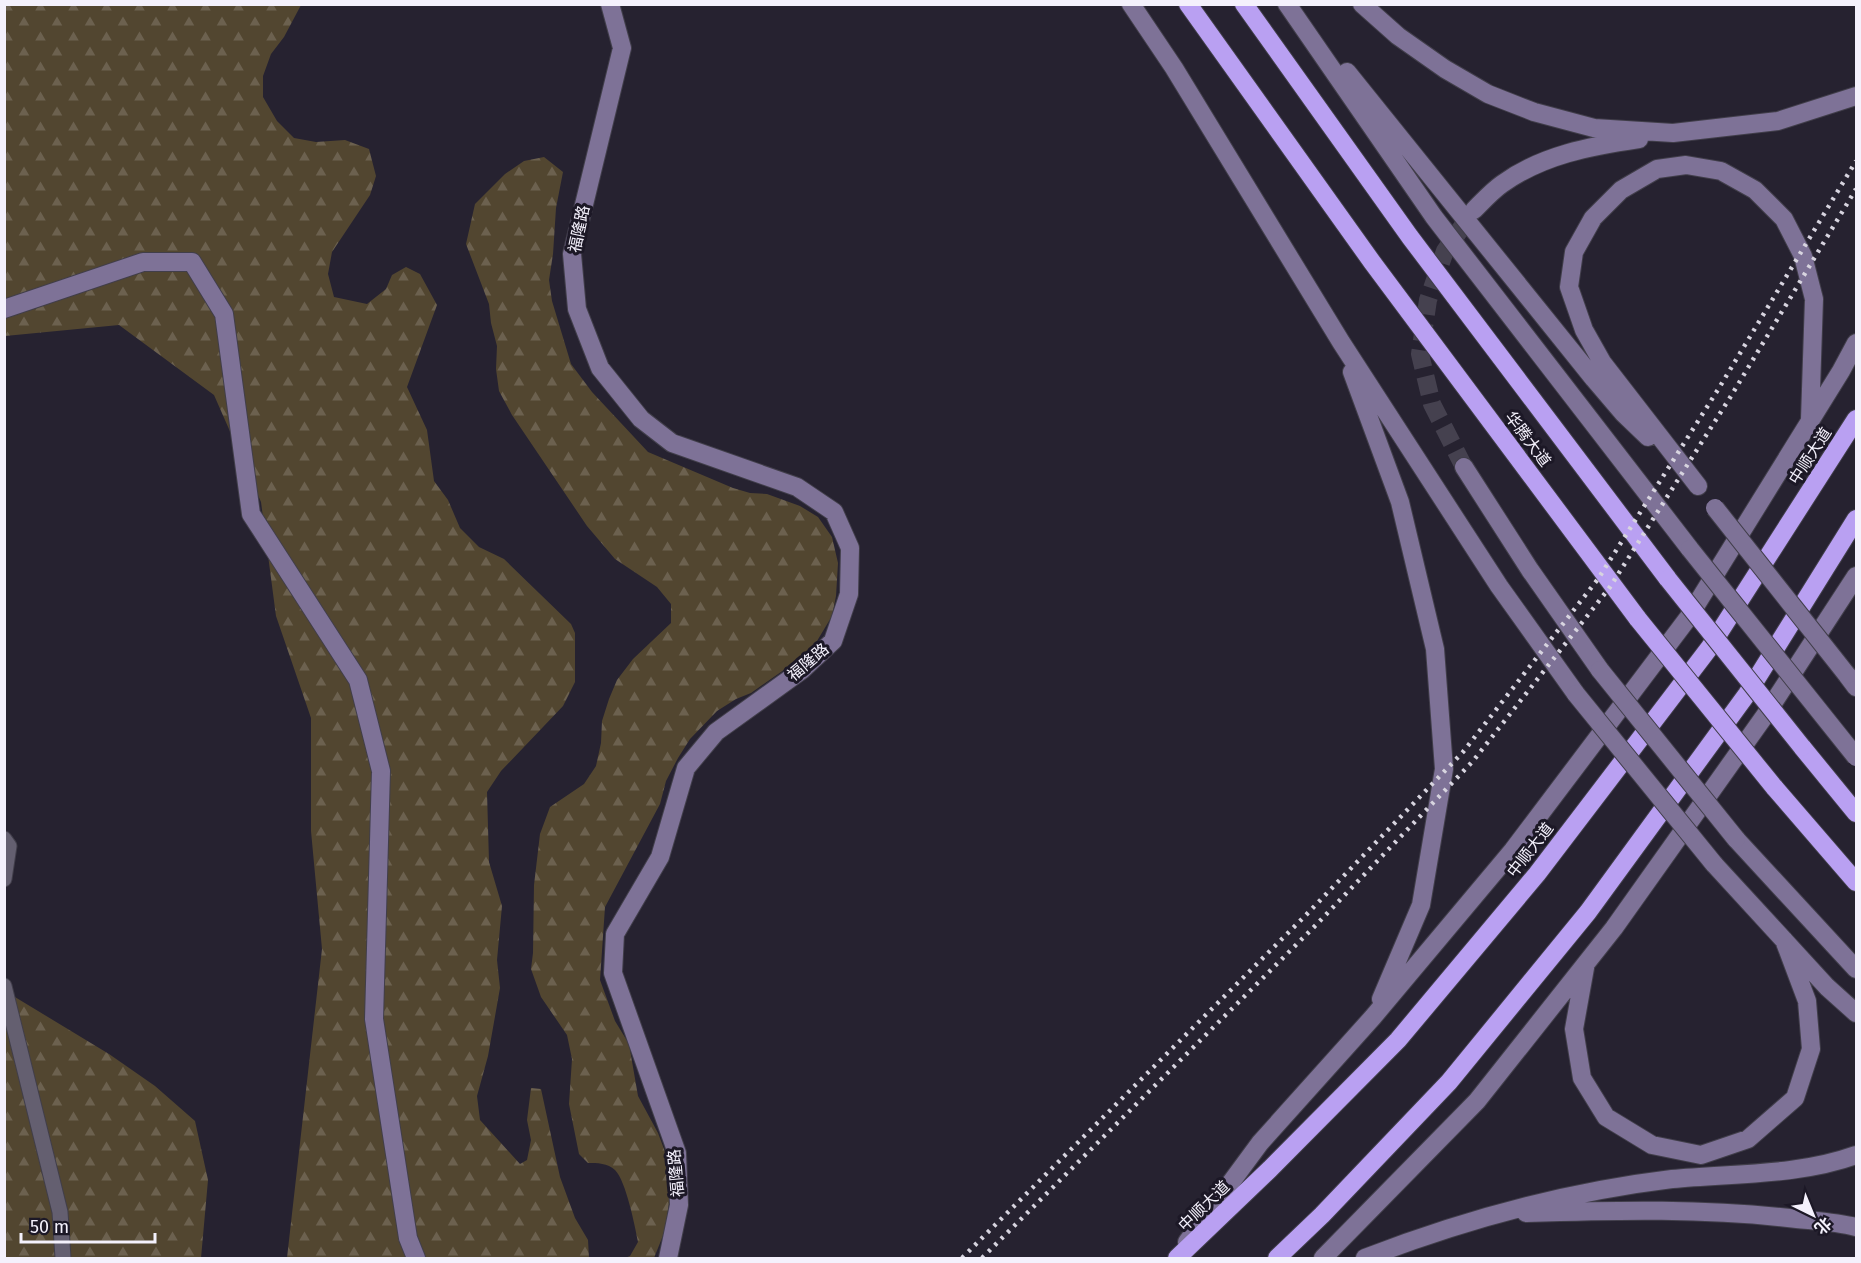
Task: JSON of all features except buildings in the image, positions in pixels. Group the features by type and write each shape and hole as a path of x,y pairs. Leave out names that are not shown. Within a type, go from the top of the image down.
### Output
{"highway":[{"name":"华腾大道","path":"1188,4 1372,262 1638,619 1774,787 1857,882"},
{"name":"华腾大道","path":"1244,4 1410,237 1668,579 1857,813"},
{"name":"中顺大道","path":"1176,1258 1270,1169 1398,1040 1537,874 1710,647 1857,419"},
{"path":"1277,1258 1322,1215 1449,1082 1588,912 1747,694 1857,519"}],"main road":[{"name":"福隆路","path":"610,4 622,48 572,254 577,309 600,368 640,419 672,443 797,487 834,512 850,548 849,594 833,641 802,670 716,732 686,768 660,857 615,934 613,972 677,1153 679,1205 668,1258"},
{"path":"1131,4 1174,68 1341,342 1499,586 1576,694 1714,864 1827,987 1857,1013"},
{"path":"1287,4 1434,217 1690,549 1857,757"},
{"path":"1292,4 1594,379 1623,413 1698,486"},
{"path":"1362,4 1417,50 1488,94 1534,112 1594,128 1673,133"},
{"path":"1474,210 1501,184 1537,164 1592,146 1673,133 1778,121 1857,96"},
{"path":"1810,420 1814,299 1803,256 1784,219 1755,190 1720,171 1686,165 1657,169 1621,190 1593,218 1574,252 1569,287 1584,330 1602,362 1852,681"},
{"path":"4,309 143,262 192,262 224,314 251,514 358,680 381,771 374,1019 408,1238 416,1258"},
{"path":"1341,342 1400,502 1435,649 1444,769 1421,905 1373,1017"},
{"path":"1176,1258 1260,1143 1373,1017 1514,850 1688,618 1857,343"},
{"path":"1464,467 1530,570 1600,670 1736,839 1857,969"},
{"path":"1323,1258 1477,1101 1614,928 1766,714 1857,576"},
{"path":"1585,965 1574,1029 1582,1078 1606,1117 1652,1145 1701,1155 1748,1139 1795,1098 1811,1049 1807,1001 1784,940"},
{"path":"1365,1258 1491,1214 1567,1195 1672,1179 1808,1168 1857,1155"},
{"path":"1491,1214 1628,1209 1695,1211 1766,1215 1853,1226"}],"street":[{"path":"4,839 9,846 4,879"},
{"path":"4,986 60,1212 63,1258"}],"green space":[{"path":"5,5 301,5 284,37 271,54 263,76 263,97 277,121 294,138 316,142 345,140 369,149 376,176 370,195 332,252 328,274 334,297 367,304 386,289 392,275 406,267 420,274 437,305 407,387 427,430 434,481 448,500 460,528 479,547 504,559 571,624 575,633 575,682 563,706 501,771 487,792 489,862 502,906 497,960 500,988 488,1056 477,1096 480,1120 520,1164 527,1160 531,1140 527,1120 531,1088 541,1089 560,1177 575,1218 588,1240 589,1258 287,1258 322,949 311,831 311,718 276,616 261,502 214,395 119,325 5,336"},
{"path":"544,157 563,172 556,208 549,280 552,301 571,364 592,392 648,452 733,488 750,493 767,494 800,506 818,517 832,537 838,563 832,616 814,646 751,693 717,711 690,739 666,781 660,804 605,907 600,980 615,1021 629,1044 638,1096 658,1133 669,1170 668,1210 664,1233 654,1258 625,1258 630,1256 638,1242 623,1184 615,1170 602,1164 588,1163 579,1154 569,1104 572,1059 567,1035 541,997 531,969 534,885 540,834 550,807 584,784 596,766 601,743 602,721 617,680 633,659 671,623 671,604 657,587 615,559 587,526 512,415 499,391 496,369 497,346 489,304 466,244 475,204 505,174 524,161"},
{"path":"5,991 109,1054 155,1086 195,1121 208,1180 201,1258 5,1258"}],"tunnel":[{"path":"1464,467 1432,404 1420,354 1428,300 1445,251 1474,210"}],"railway":[{"path":"962,1258 1306,915 1463,752 1598,579 1719,388 1856,161"},
{"path":"982,1258 1316,925 1473,761 1610,587 1731,396 1856,189"}]}
